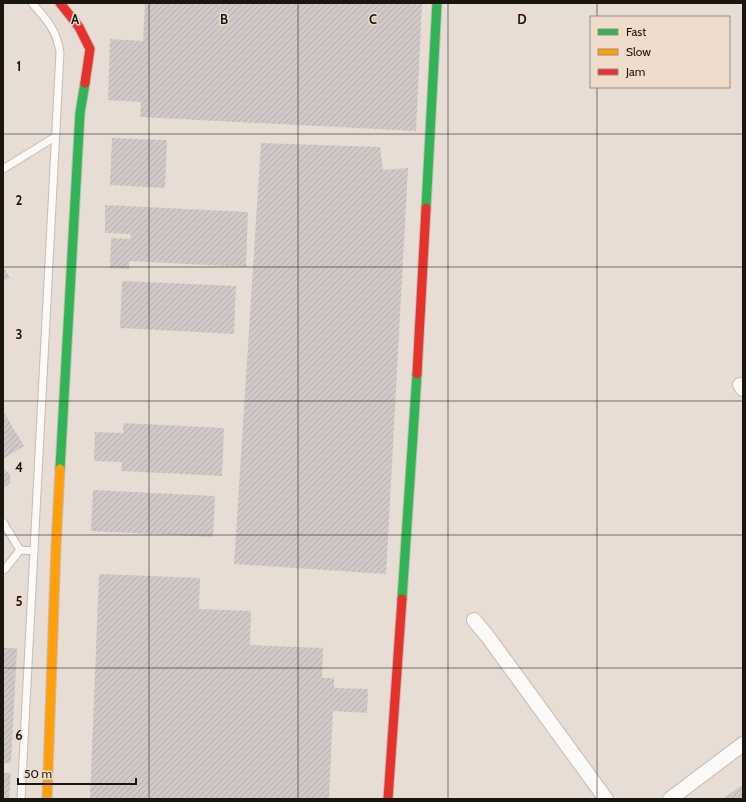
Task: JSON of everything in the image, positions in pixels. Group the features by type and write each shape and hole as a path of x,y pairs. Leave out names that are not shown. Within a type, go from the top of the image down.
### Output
{"street":[{"path":"47,799 59,483 80,113 90,49 79,27 60,3"},
{"path":"388,799 414,422 437,3"},
{"path":"474,620 606,799"},
{"path":"670,799 743,744"}],"lane":[{"path":"21,799 60,52 58,41 50,23 32,3"},
{"path":"3,168 55,137"},
{"path":"3,522 20,550"},
{"path":"20,550 34,551"},
{"path":"3,570 20,550"}],"building":[{"path":"145,3 422,3 416,131 140,117 141,102 108,100 110,39 143,41"},
{"path":"112,138 167,140 165,188 110,185"},
{"path":"261,143 380,147 383,170 408,168 386,574 234,564"},
{"path":"105,205 248,212 246,267 129,261 129,269 110,268 111,238 130,239 131,234 105,233"},
{"path":"3,266 10,278 3,281"},
{"path":"122,281 236,286 234,334 120,328"},
{"path":"3,411 24,446 3,459"},
{"path":"123,423 224,428 222,476 121,471 122,462 94,461 95,432 123,433"},
{"path":"3,469 9,473 11,477 9,484 3,488"},
{"path":"93,490 215,496 213,537 91,531"},
{"path":"99,574 200,578 199,609 251,611 250,645 323,648 322,678 334,678 334,688 368,689 367,713 333,711 329,799 90,799"},
{"path":"3,648 17,648 11,763 3,763"},
{"path":"3,773 11,773 9,799 3,799"},
{"path":"743,784 743,799 723,799"}],"traffic: fast":[{"path":"426,208 437,3"},
{"path":"60,469 80,113 85,83"},
{"path":"402,599 417,374"}],"traffic: slow":[{"path":"47,799 60,469"}],"traffic: jam":[{"path":"60,3 79,27 90,49 85,83"},
{"path":"417,374 426,208"},
{"path":"388,799 402,599"}]}
